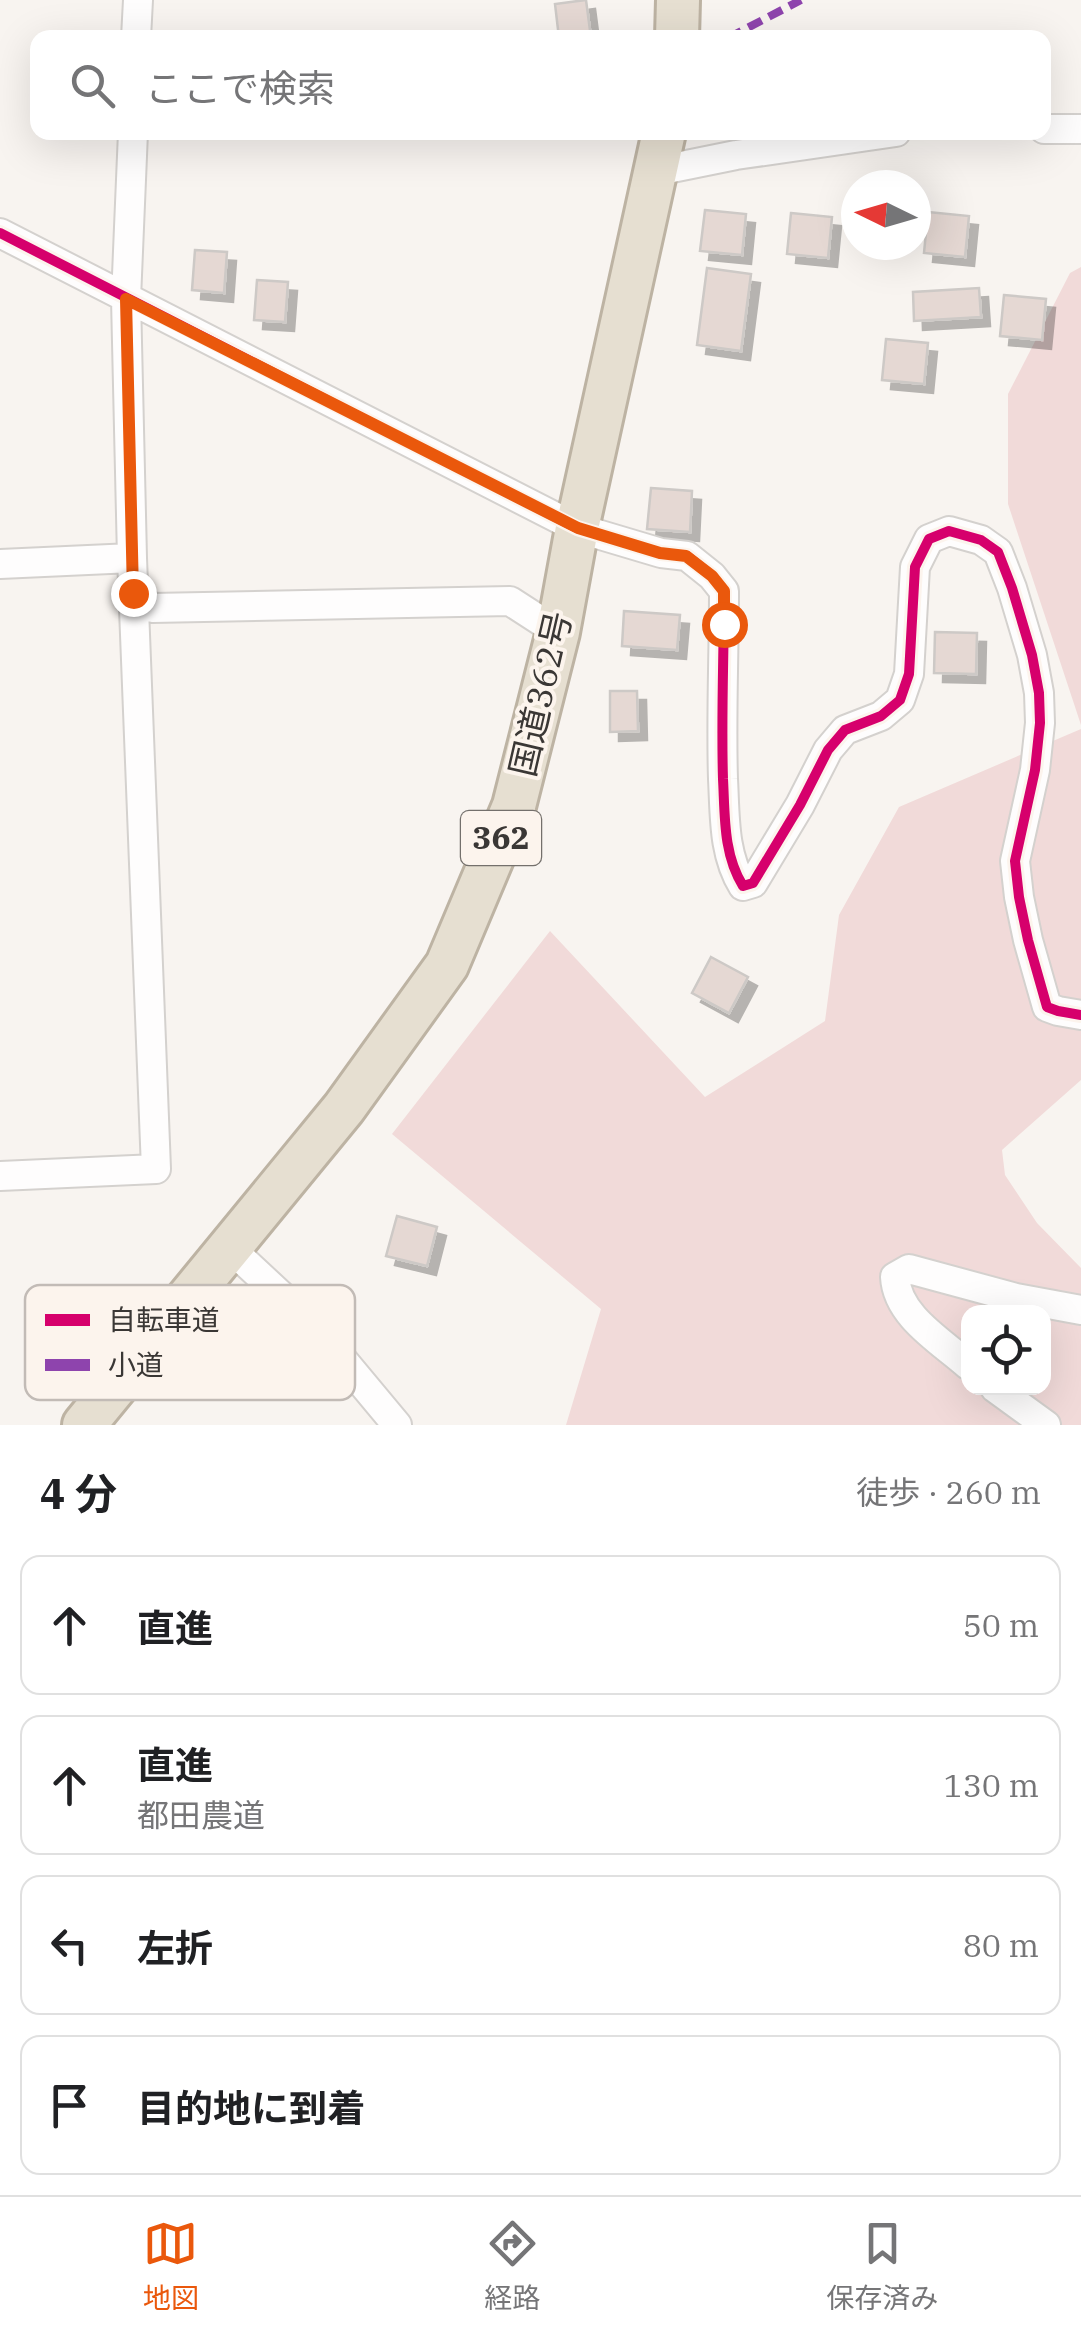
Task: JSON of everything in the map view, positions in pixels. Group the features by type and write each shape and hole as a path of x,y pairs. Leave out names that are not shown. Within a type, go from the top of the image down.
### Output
{"highway":[{"path":"678,0 678,30"},
{"name":"国道362号","path":"199,1285 344,1108 447,966 514,806 558,632 661,152"},
{"name":"国道362号","path":"84,1425 105,1400"}],"street":[{"path":"136,30 138,0"},
{"path":"1051,129 1081,129"},
{"path":"0,1176 156,1169 133,593 126,299 133,140"},
{"path":"661,152 736,155 840,140"},
{"path":"0,233 578,528 660,553 686,556 712,576 724,591 722,744 726,835 736,875 743,886 753,884 828,750 845,730 881,716 900,700 908,674 915,567 930,539 949,531 981,540 998,552 1027,638 1039,693 1035,770 1015,862 1019,897 1047,1007 1081,1015"},
{"path":"0,564 132,558"},
{"path":"133,593 152,608 510,601 558,632"},
{"path":"230,1248 270,1285"},
{"path":"961,1359 914,1319 896,1292 895,1277 909,1270 1016,1298 1081,1310"},
{"path":"355,1375 397,1425"},
{"path":"1005,1395 1046,1425"}],"shaded area":[{"path":"1081,267 1081,725 1008,504 1008,394 1070,273"},
{"path":"1081,729 1081,1080 1002,1150 1005,1175 1037,1223 1081,1268 1081,1425 566,1425 601,1309 392,1134 550,931 705,1097 825,1021 839,915 899,807"}],"building":[{"path":"586,0 590,30 558,30 555,4"},
{"path":"705,210 746,214 742,255 700,251"},
{"path":"931,212 969,216 965,257 931,254"},
{"path":"791,213 832,217 828,258 787,254"},
{"path":"195,250 227,252 224,293 192,290"},
{"path":"707,268 751,274 741,351 697,345"},
{"path":"257,280 288,282 285,322 254,320"},
{"path":"979,288 981,317 914,321 913,292"},
{"path":"1004,295 1046,299 1042,340 1000,336"},
{"path":"886,339 928,343 924,384 882,380"},
{"path":"651,488 692,491 690,532 647,529"},
{"path":"624,611 680,615 677,650 622,646"},
{"path":"935,632 977,633 976,674 934,673"},
{"path":"610,691 637,691 638,731 610,732"},
{"path":"711,957 748,977 729,1013 692,993"},
{"path":"397,1216 437,1227 427,1266 386,1256"}],"marked path":[{"path":"743,30 801,0"}],"cycle path":[{"path":"0,233 577,528 661,553 687,556 712,576 724,591 722,755 726,834 743,886 753,883 828,750 845,730 881,716 900,700 909,674 915,567 929,539 949,531 981,540 998,552 1032,655 1039,693 1035,770 1015,861 1019,897 1047,1007 1081,1015"}],"route":[{"path":"133,593 126,299 578,528 660,553 686,556 724,591 724,624"}]}
